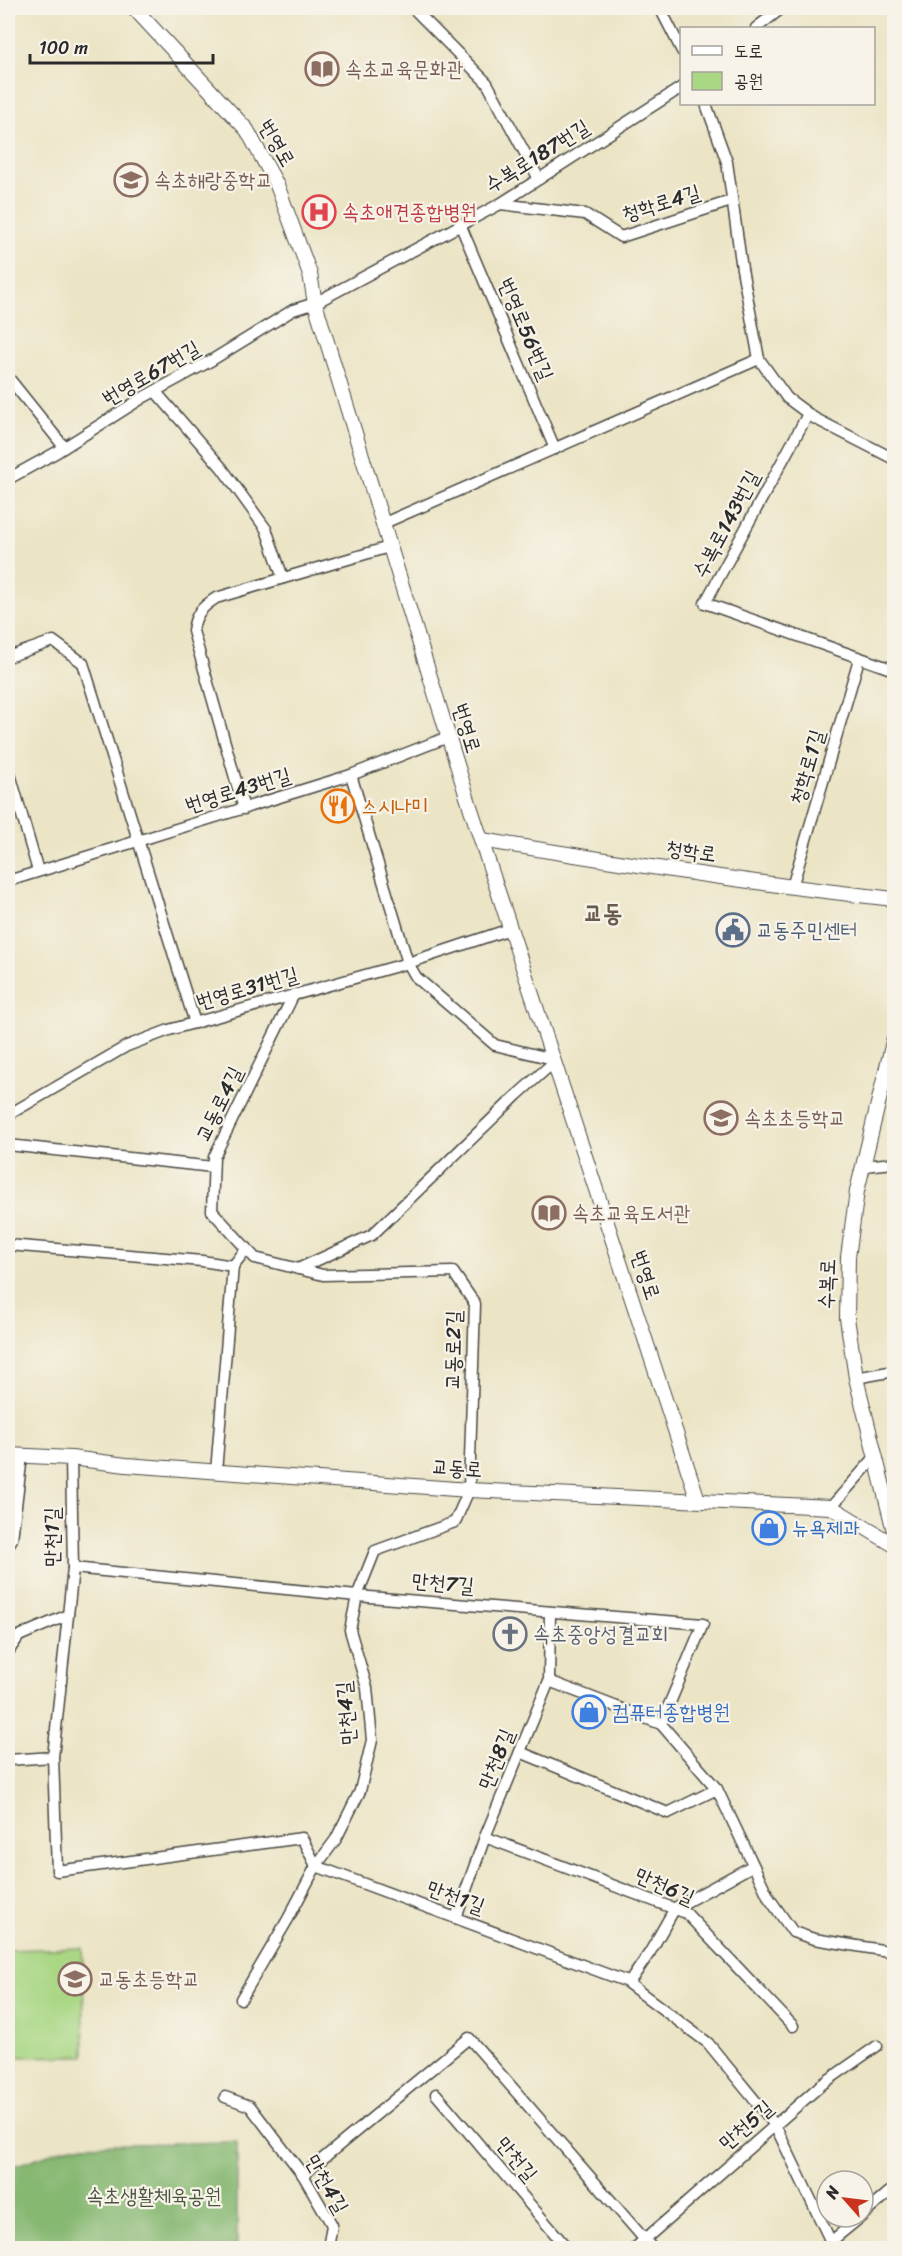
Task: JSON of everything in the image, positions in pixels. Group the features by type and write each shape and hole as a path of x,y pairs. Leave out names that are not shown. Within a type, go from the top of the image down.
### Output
{"street":[{"name":"번영로","path":"134,8 247,130 277,185 310,274 315,303 448,737 698,1500"},
{"path":"413,8 487,83 539,179"},
{"path":"660,8 680,49"},
{"path":"757,27 782,8"},
{"name":"수복로187번길","path":"315,303 500,204 680,88"},
{"path":"706,105 726,162 759,359 787,398 808,414 894,459"},
{"name":"청학로4길","path":"500,204 585,214 621,237 731,201"},
{"name":"번영로56번길","path":"460,224 555,449"},
{"name":"번영로67번길","path":"8,479 293,310 315,303"},
{"path":"382,524 759,359"},
{"path":"8,377 64,447"},
{"path":"155,391 222,468 266,529 283,578"},
{"name":"수복로143번길","path":"808,414 705,603 894,670"},
{"path":"244,809 193,631 194,619 202,607 216,598 389,547"},
{"path":"8,657 53,641 83,663 195,1023"},
{"name":"청학로1길","path":"792,887 860,659"},
{"name":"번영로43번길","path":"8,881 351,775 448,737"},
{"path":"8,767 38,871"},
{"path":"351,775 408,963 416,977 495,1045 553,1060"},
{"name":"청학로","path":"482,840 580,857 894,899"},
{"name":"번영로31번길","path":"8,1114 127,1046 195,1023 408,963 510,928"},
{"name":"교동로4길","path":"255,1258 212,1211 214,1157 294,994"},
{"name":"수복로","path":"894,1038 857,1191 848,1257 846,1318 856,1378 894,1531"},
{"path":"298,1269 372,1235 553,1060"},
{"path":"8,1145 213,1167"},
{"path":"863,1166 894,1163"},
{"path":"8,1245 194,1260 233,1266"},
{"path":"216,1472 233,1266 247,1248"},
{"name":"교동로2길","path":"255,1258 323,1275 453,1272 475,1304 469,1490"},
{"path":"856,1378 894,1371"},
{"name":"교동로","path":"8,1455 469,1490 831,1507 894,1545"},
{"path":"8,1546 12,1539 22,1456"},
{"path":"831,1507 876,1456"},
{"name":"만천1길","path":"71,1458 73,1568 53,1757 57,1871 302,1838 316,1866 629,1983 708,2043 776,2125 830,2246"},
{"name":"만천4길","path":"241,1999 316,1866 336,1839 360,1791 372,1740 367,1688 350,1630 357,1596 375,1551 455,1522 469,1490"},
{"name":"만천7길","path":"73,1568 357,1596 703,1624 661,1724"},
{"name":"만천8길","path":"456,1918 485,1837 549,1681 550,1612"},
{"path":"8,1652 20,1636 68,1615"},
{"path":"549,1681 661,1724 717,1789 769,1898 793,1932 814,1939 894,1952"},
{"path":"519,1752 668,1813 717,1789"},
{"path":"8,1760 53,1757"},
{"name":"만천6길","path":"485,1837 686,1913 793,2026"},
{"path":"629,1983 675,1908 752,1866"},
{"path":"303,2175 469,2038 649,2244"},
{"name":"만천5길","path":"635,2248 649,2244 822,2085 877,2046"},
{"name":"만천길","path":"436,2094 567,2248"},
{"name":"만천4길","path":"225,2097 250,2106 303,2175 332,2225 328,2248"},
{"path":"875,2205 894,2188"},
{"path":"813,2248 830,2246 848,2229"}],"green space":[{"path":"83,1948 84,2056 8,2057 8,1950"},
{"name":"속초생활체육공원","path":"237,2142 237,2248 8,2248 8,2168 75,2145"}],"place":[{"name":"속초교육문화관","path":"322,69"},
{"name":"속초해랑중학교","path":"131,180"},
{"name":"속초애견종합병원","path":"319,212"},
{"name":"스시나미","path":"338,806"},
{"name":"교동주민센터","path":"733,930"},
{"name":"속초초등학교","path":"721,1118"},
{"name":"속초교육도서관","path":"549,1213"},
{"name":"뉴욕제과","path":"769,1528"},
{"name":"속초중앙성결교회","path":"510,1634"},
{"name":"컴퓨터종합병원","path":"589,1712"},
{"name":"교동초등학교","path":"75,1979"}],"district":[{"name":"교동","path":"603,913"}]}
